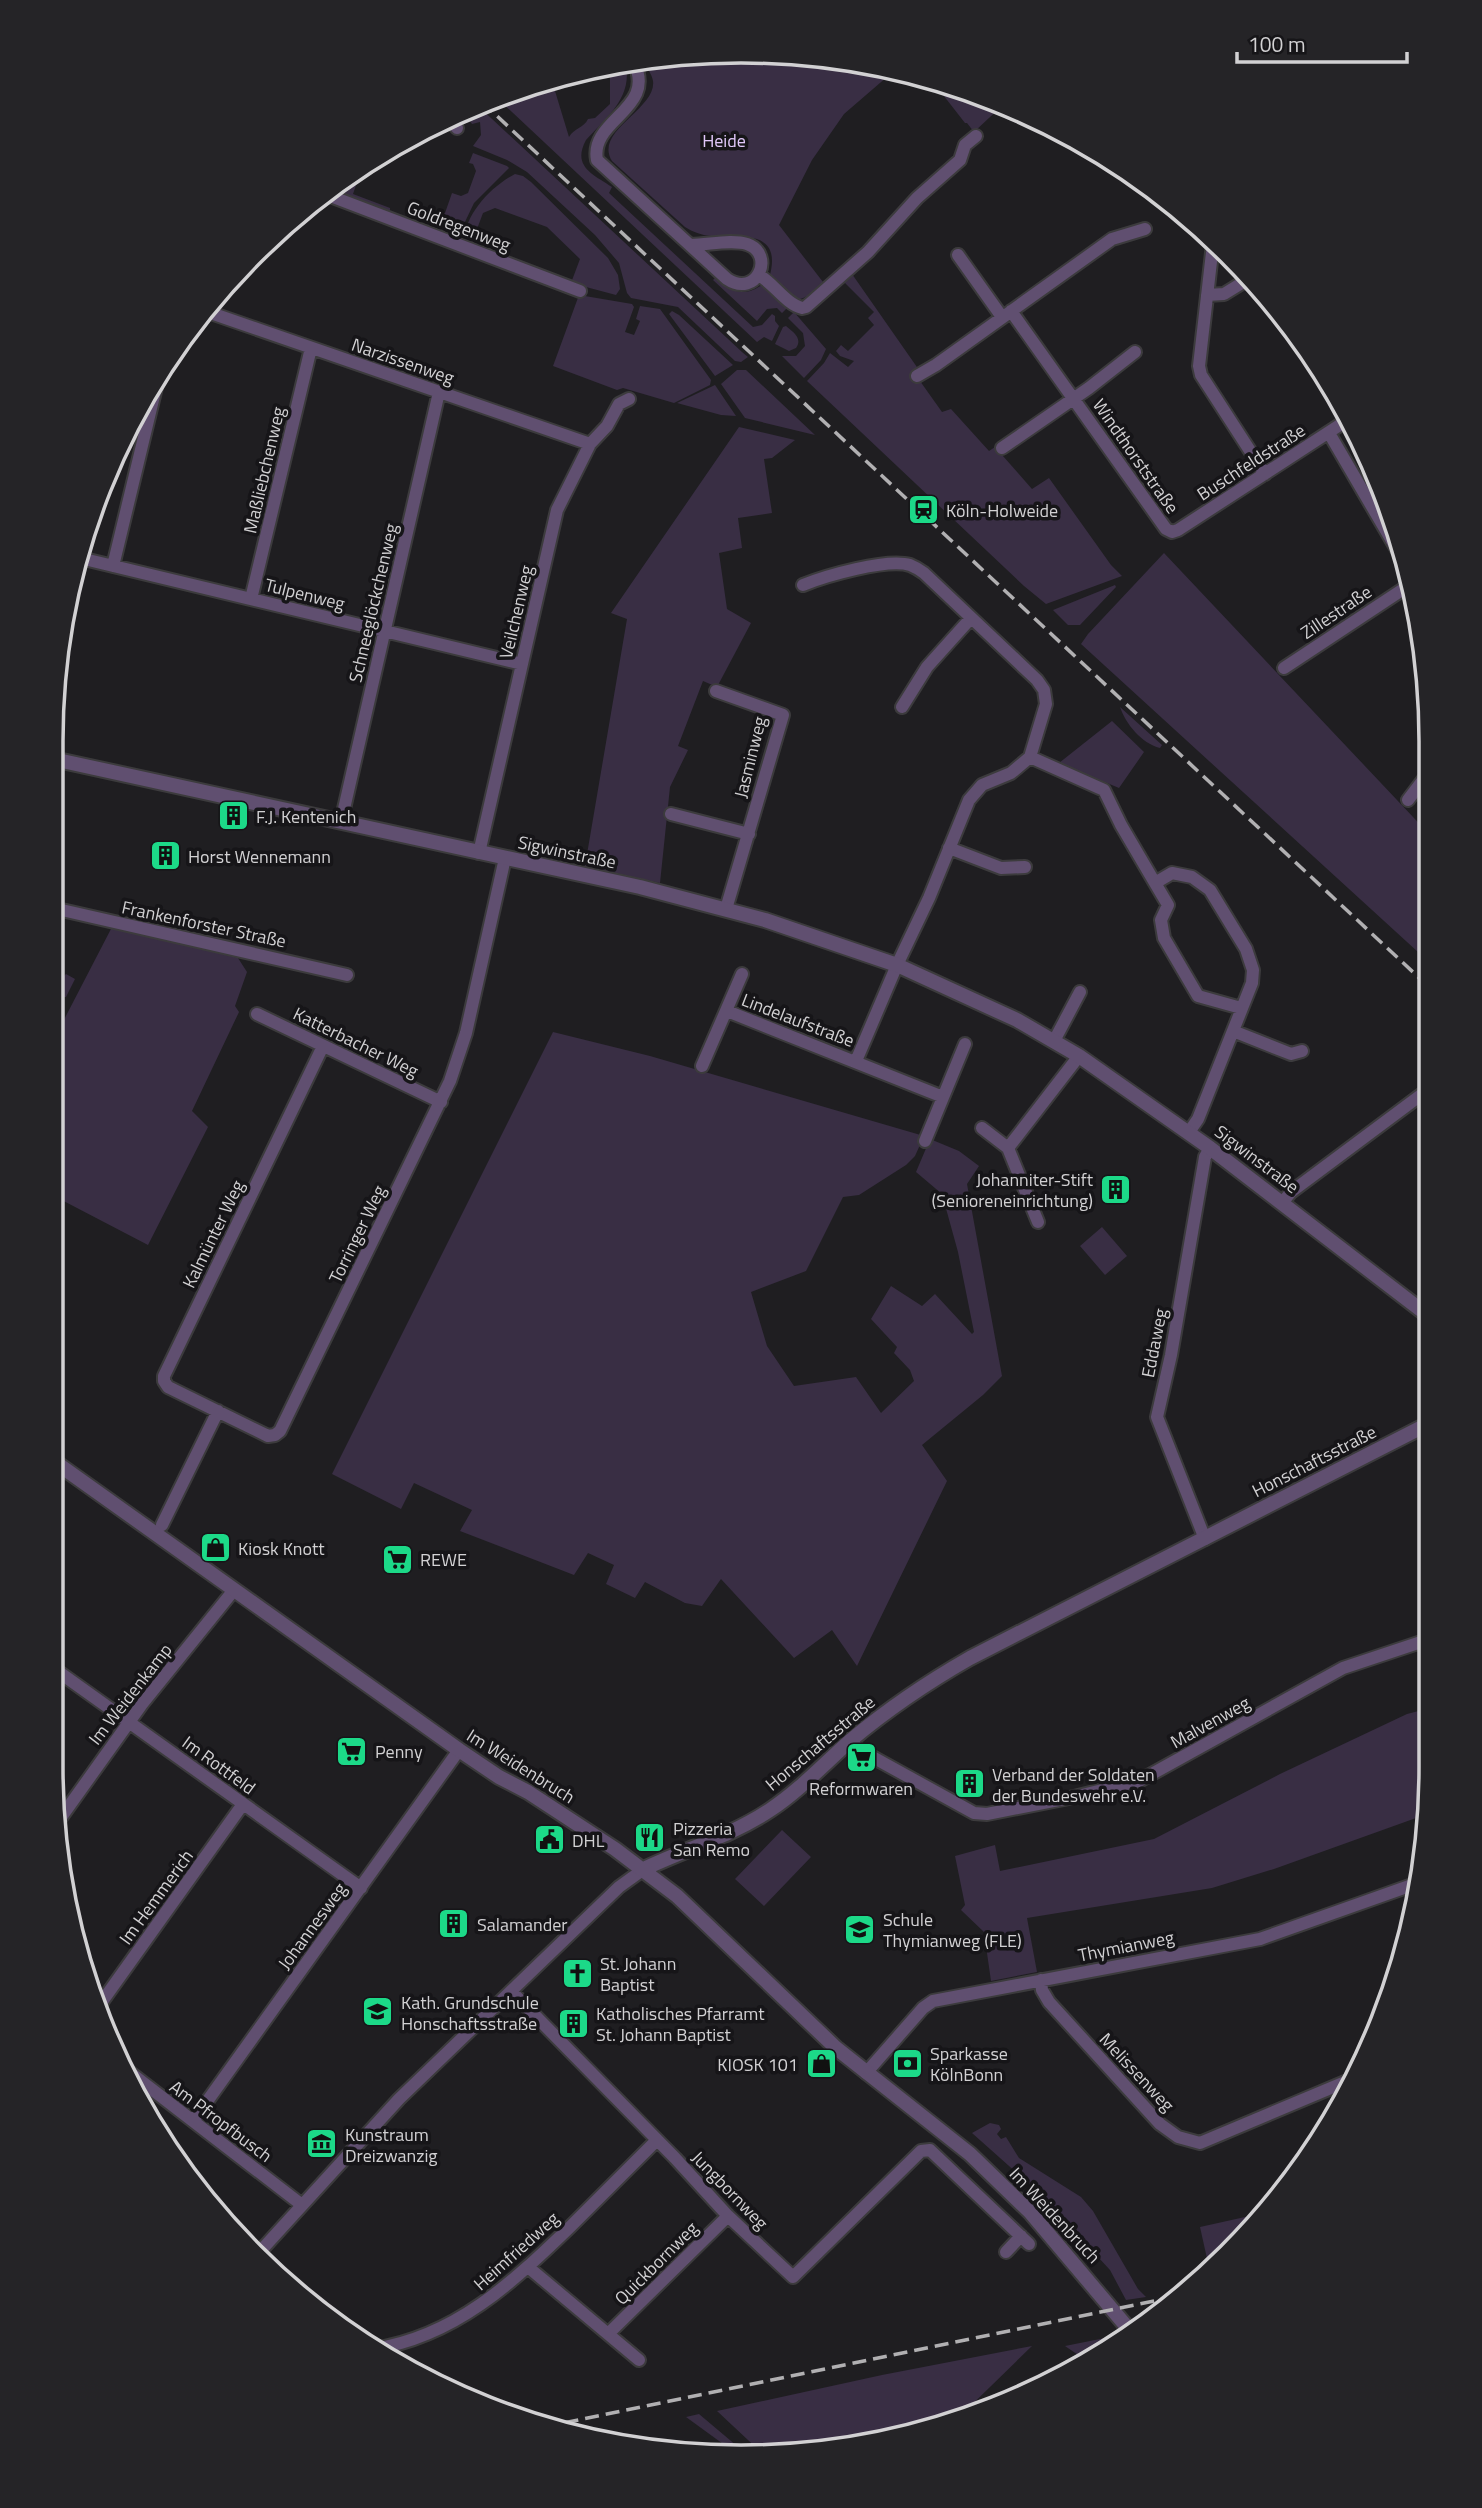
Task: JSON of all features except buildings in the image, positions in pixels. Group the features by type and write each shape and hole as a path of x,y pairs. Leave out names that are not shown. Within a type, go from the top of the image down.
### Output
{"street":[{"path":"636,72 638,90 633,100 601,136 595,152 597,160 691,245 733,282 747,284 759,275 762,263 760,256 757,250 748,244 691,245"},
{"path":"759,275 774,285 794,306 806,307 868,252 917,198 960,160 965,145 976,136"},
{"name":"Goldregenweg","path":"335,198 580,291"},
{"path":"917,376 1112,239 1145,229"},
{"name":"Windthorststraße","path":"958,254 1073,398 1166,529 1172,532"},
{"path":"1212,254 1199,366 1201,375 1265,474"},
{"path":"1207,295 1224,293 1241,284"},
{"name":"Narzissenweg","path":"214,314 590,444"},
{"name":"Maßliebchenweg","path":"251,599 311,348"},
{"name":"Windthorststraße","path":"1002,448 1135,352"},
{"name":"Schneeglöckchenweg","path":"341,822 439,392"},
{"name":"Veilchenweg","path":"479,853 557,510 590,444 607,426 619,404 629,399"},
{"path":"113,566 151,408"},
{"name":"Buschfeldstraße","path":"1172,532 1340,425"},
{"path":"1329,433 1385,528"},
{"name":"Tulpenweg","path":"88,560 522,664"},
{"path":"803,585 839,572 911,565 924,573 1037,680 1044,690 1046,704 1030,757 1104,790 1121,825 1168,905 1161,920 1164,938 1198,996 1241,1008"},
{"name":"Zillestraße","path":"1284,668 1402,590"},
{"path":"902,707 927,667 971,618"},
{"name":"Jasminweg","path":"716,691 782,715 726,909"},
{"name":"Lindelaufstraße","path":"856,1061 969,800 982,785 1011,773 1030,757"},
{"name":"Sigwinstraße","path":"63,761 640,887 765,920 897,965 982,1003 1079,1056 1189,1132 1419,1309"},
{"path":"1408,800 1419,786"},
{"path":"671,814 749,834"},
{"path":"949,848 1001,868 1025,867"},
{"name":"Torringer Weg","path":"218,1411 268,1436 280,1431 455,1069 466,1033 505,858"},
{"path":"1155,883 1172,873 1192,877 1210,890 1246,949 1253,970 1252,983 1198,1119 1189,1132"},
{"name":"Frankenforster Straße","path":"63,910 347,975"},
{"name":"Lindelaufstraße","path":"702,1066 742,974"},
{"path":"1054,1041 1080,992"},
{"name":"Lindelaufstraße","path":"727,1012 943,1097"},
{"name":"Katterbacher Weg","path":"257,1014 441,1102"},
{"path":"1233,1031 1291,1054 1302,1051"},
{"path":"925,1141 965,1044"},
{"name":"Kalmünter Weg","path":"218,1411 168,1387 164,1376 323,1045"},
{"path":"1008,1148 1079,1056"},
{"path":"1282,1203 1292,1192 1419,1097"},
{"path":"982,1128 1008,1148 1038,1222"},
{"name":"Eddaweg","path":"1205,1539 1157,1417 1205,1157 1210,1148"},
{"path":"162,1525 218,1411"},
{"name":"Honschaftsstraße","path":"264,2248 391,2107 619,1887 644,1869 721,1837 754,1820 799,1789 851,1740 900,1701 959,1664 1419,1429"},
{"name":"Im Weidenbruch","path":"63,1468 459,1750 644,1869 677,1896 836,2048 942,2130 1030,2212 1126,2325"},
{"name":"Im Weidenkamp","path":"64,1813 128,1722 234,1590"},
{"name":"Malvenweg","path":"851,1740 858,1749 974,1813 998,1813 1107,1790 1139,1780 1343,1668 1419,1643"},
{"name":"Im Rottfeld","path":"63,1675 361,1888"},
{"name":"Johannesweg","path":"193,2121 459,1750"},
{"name":"Im Hemmerich","path":"104,1998 243,1804"},
{"name":"Thymianweg","path":"866,2073 923,2008 933,2001 1272,1936 1408,1887"},
{"name":"Melissenweg","path":"1041,1980 1042,1990 1049,2002 1160,2124 1178,2137 1200,2143 1340,2084"},
{"name":"Jungbornweg","path":"511,1991 728,2216 793,2277 921,2151 930,2150"},
{"name":"Am Pfropfbusch","path":"140,2080 302,2205"},
{"path":"942,2130 930,2150 1025,2240 1006,2252"},
{"name":"Heimfriedweg","path":"388,2346 416,2339 474,2310 528,2267 657,2140"},
{"name":"Quickbornweg","path":"608,2334 728,2216"},
{"path":"528,2267 639,2360"}],"green space":[{"name":"Heide","path":"741,63 785,64 885,79 844,114 812,160 779,225 823,282 806,297 795,299 790,296 770,275 772,260 769,249 763,242 744,237 721,237 694,232 685,227 612,161 608,150 611,140 646,101 652,91 652,78 648,70 697,64"},
{"path":"627,73 625,89 609,116 586,140 581,156 586,168 612,187 609,193 753,327 762,325 772,314 775,316 779,326 772,341 764,337 757,342 505,106 554,90 569,137 588,119 595,118 610,104 610,76"},
{"path":"942,94 994,113 974,132"},
{"path":"486,113 748,357 741,362 735,361 678,307 631,298 627,293 619,263 595,235 527,172 507,160 473,146 481,135 480,122 472,124 469,120"},
{"path":"473,153 509,168 474,203 463,226 456,229 436,221 438,216 445,213 452,193 461,196 468,193 476,171 473,164 469,163"},
{"path":"515,174 531,182 608,258 618,275 620,289 616,295 571,283 580,259 547,227 495,208 483,213 471,245 463,242 469,222 480,203 496,187"},
{"path":"355,183 353,194 390,208 390,215 383,212 383,209 363,201 362,204 354,201 355,198 342,193"},
{"path":"852,274 919,370 915,374 942,412 951,409 989,451 995,447 1032,489 1049,478 1111,565 1122,576 1046,604 807,381 830,353 848,367 854,361 840,356 836,351 841,345 848,351 874,325 868,318 874,312 844,282 837,287"},
{"path":"715,278 738,292 750,291 763,284 789,306 782,313 777,308 767,309 757,321 713,280"},
{"path":"579,295 632,304 634,307 625,332 634,335 640,321 636,319 640,306 660,309 711,380 710,385 674,403 623,388 617,390 553,366"},
{"path":"672,311 733,365 715,376 669,314"},
{"path":"794,312 826,349 821,360 804,378 782,356 796,356 805,346 803,333 788,318"},
{"path":"786,326 796,335 798,341 796,348 789,351 775,344"},
{"path":"737,370 746,370 815,435 745,418 721,384"},
{"path":"715,385 736,416 721,415 677,403"},
{"path":"739,427 795,440 772,458 764,459 772,513 738,518 742,548 719,553 727,609 751,623 717,687 703,681 678,746 688,750 670,787 660,883 585,866 627,619 611,613"},
{"path":"1164,553 1419,823 1419,953 1081,644"},
{"path":"1115,585 1080,625 1068,625 1053,610"},
{"path":"1120,707 1162,745 1160,748 1135,732"},
{"path":"1112,721 1144,752 1119,788 1059,763"},
{"path":"112,927 238,958 247,972 235,1006 239,1012 192,1111 208,1127 148,1245 63,1201 63,1022"},
{"path":"66,974 75,979 66,997 63,997 63,977"},
{"path":"553,1032 650,1056 924,1136 915,1156 906,1165 859,1195 843,1197 806,1271 751,1292 767,1346 794,1386 856,1377 881,1413 914,1381 910,1370 894,1353 897,1347 871,1319 891,1286 922,1306 935,1294 972,1334 974,1332 958,1252 942,1194 916,1172 930,1139 959,1151 979,1166 967,1184 1002,1376 922,1445 947,1481 857,1666 832,1630 794,1658 721,1579 702,1606 685,1603 645,1582 635,1598 606,1584 614,1565 588,1553 574,1575 460,1531 472,1510 414,1483 401,1509 332,1474"},
{"path":"1102,1227 1127,1256 1105,1275 1080,1246"},
{"path":"1419,1711 1417,1818 1274,1869 1212,1888 1027,1918 1037,1972 991,1981 984,1932 961,1910 965,1905 955,1856 995,1845 1000,1871 1154,1839 1280,1774 1407,1714"},
{"path":"782,1830 811,1857 764,1906 735,1879"},
{"path":"990,2123 999,2125 1001,2129 997,2134 1001,2139 1006,2137 1019,2158 1081,2197 1093,2211 1138,2289 1146,2297 1126,2300 1110,2270 1081,2243 1038,2192 972,2133"},
{"path":"1249,2216 1207,2259 1200,2227"},
{"path":"1107,2338 1078,2355 1065,2346"},
{"path":"1032,2346 973,2404 916,2422 873,2432 785,2444 753,2445 717,2411"},
{"path":"699,2414 736,2445 724,2445 686,2417"}],"railway":[{"path":"492,111 1419,978"},
{"path":"567,2422 1160,2300"}],"place":[{"name":"Köln-Holweide","path":"923,510"},
{"name":"F.J. Kentenich","path":"233,816"},
{"name":"Horst Wennemann","path":"165,856"},
{"name":"Johanniter-Stift (Senioreneinrichtung)","path":"1116,1189"},
{"name":"Kiosk Knott","path":"215,1548"},
{"name":"REWE","path":"397,1559"},
{"name":"Penny","path":"352,1751"},
{"name":"Reformwaren","path":"861,1757"},
{"name":"Verband der Soldaten der Bundeswehr e.V.","path":"969,1784"},
{"name":"Pizzeria San Remo","path":"650,1838"},
{"name":"DHL","path":"549,1840"},
{"name":"Salamander","path":"454,1924"},
{"name":"Schule Thymianweg (FLE)","path":"860,1929"},
{"name":"St. Johann Baptist","path":"577,1973"},
{"name":"Kath. Grundschule Honschaftsstraße","path":"378,2012"},
{"name":"Katholisches Pfarramt St. Johann Baptist","path":"573,2023"},
{"name":"Sparkasse KölnBonn","path":"907,2063"},
{"name":"KIOSK 101","path":"821,2064"},
{"name":"Kunstraum Dreizwanzig","path":"322,2144"}]}
